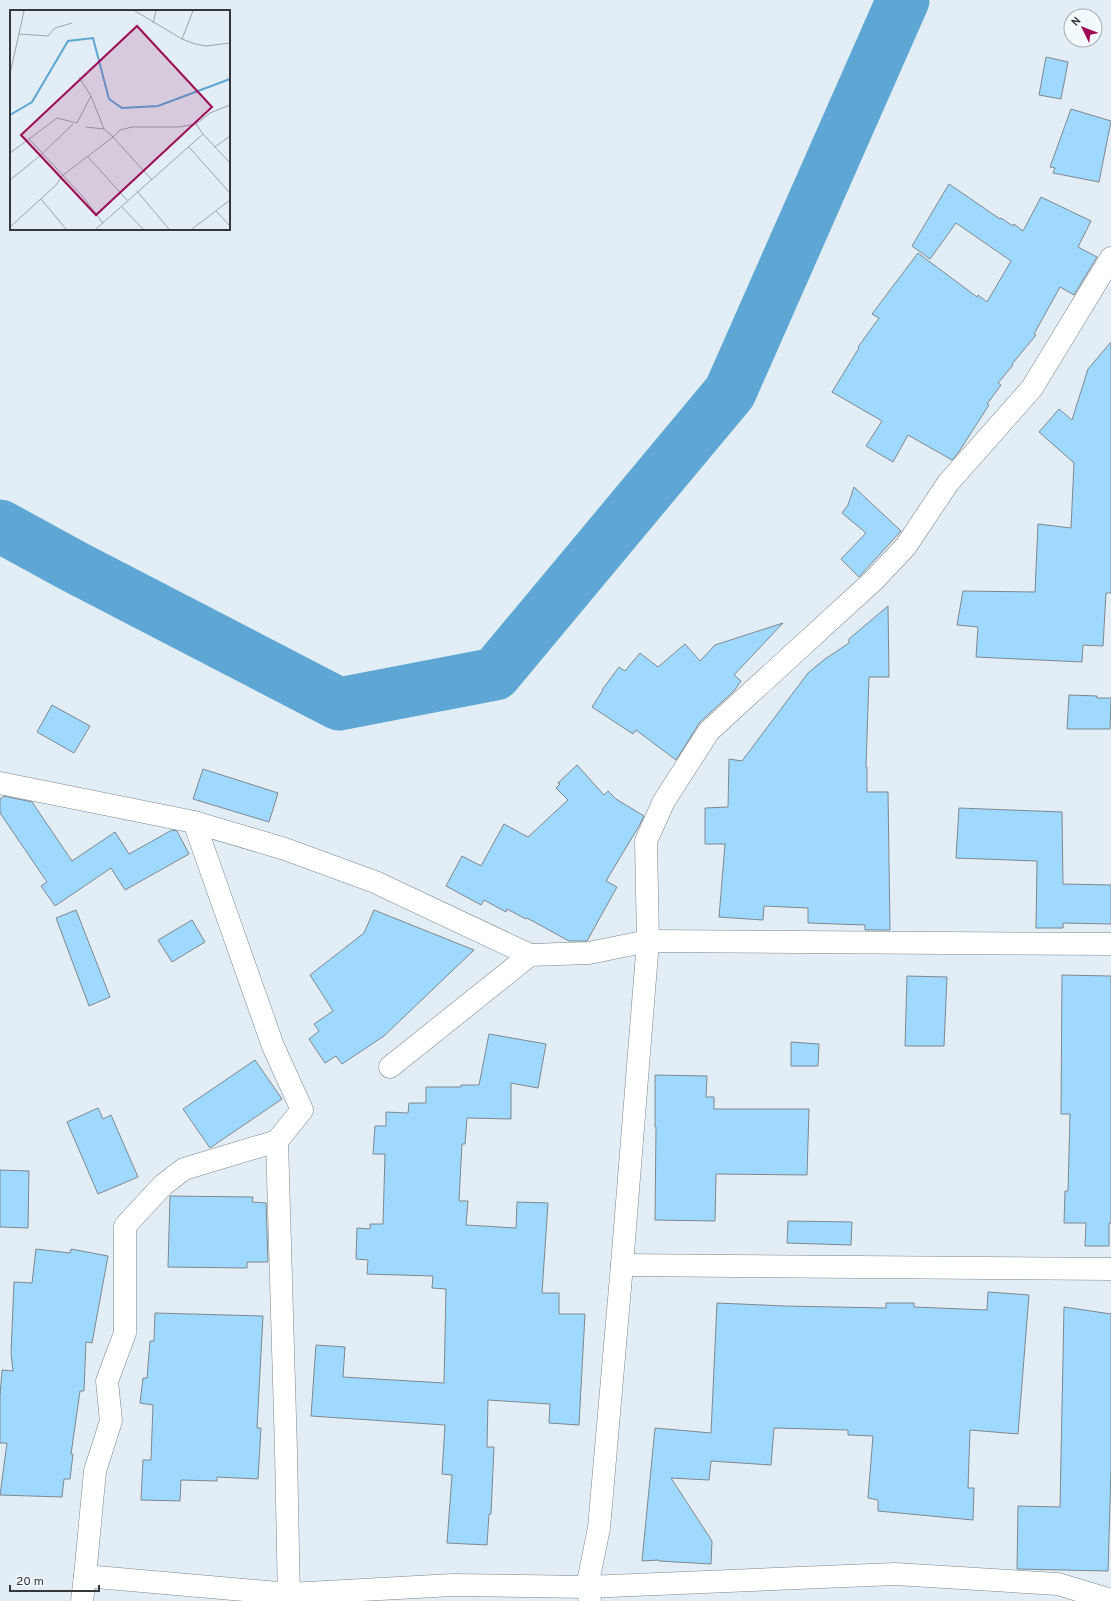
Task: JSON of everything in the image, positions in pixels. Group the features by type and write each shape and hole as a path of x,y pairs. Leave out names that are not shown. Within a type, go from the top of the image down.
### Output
{"street":[{"path":"588,1594 599,1528 648,941 646,841 664,801 709,731 874,580 906,546 948,484 1032,388 1111,258"},
{"path":"0,783 194,822 284,849 375,882 530,955 590,953 648,941 1111,944"},
{"path":"82,1601 95,1471 110,1420 107,1381 125,1333 125,1226 163,1184 184,1169 277,1141 302,1110 273,1046 194,822"},
{"path":"390,1067 530,955"},
{"path":"277,1141 289,1597"},
{"path":"622,1265 1111,1269"},
{"path":"85,1576 289,1597 453,1585 588,1594 895,1574 1058,1584 1111,1600"}],"building":[{"path":"1046,57 1068,62 1061,99 1039,95"},
{"path":"1071,109 1111,121 1099,182 1053,173 1055,168 1050,167"},
{"path":"949,184 1000,219 1001,218 1013,226 1014,224 1023,231 1041,197 1091,221 1078,247 1097,257 1074,295 1060,287 1034,334 1036,335 998,383 1001,385 987,404 989,405 952,460 908,435 893,462 866,446 882,421 832,392 859,348 858,347 879,318 872,314 918,253 977,297 978,295 987,302 1011,261 956,223 930,259 912,246"},
{"path":"1111,342 1111,593 1106,593 1103,646 1083,645 1082,662 976,657 978,627 957,625 963,591 1035,592 1038,524 1071,528 1074,463 1039,432 1059,409 1072,420 1088,369"},
{"path":"854,487 901,531 859,577 841,559 866,533 842,513 848,505"},
{"path":"888,606 889,677 869,677 866,767 867,792 888,792 890,930 865,930 865,925 808,923 808,908 764,906 763,920 719,917 725,844 705,844 705,808 728,807 729,759 742,761 808,673 825,659 849,643 849,639"},
{"path":"783,623 734,675 741,681 734,691 700,722 676,760 636,730 633,734 592,707 602,690 619,667 625,671 640,653 658,667 685,644 700,661 715,645"},
{"path":"1069,695 1111,698 1110,729 1067,729"},
{"path":"52,705 90,726 74,753 37,732"},
{"path":"577,765 604,795 608,791 616,799 644,816 606,881 617,887 587,941 569,941 507,909 506,912 484,900 481,905 446,886 462,856 481,866 504,824 528,837 568,800 556,788 560,784 558,783"},
{"path":"203,769 278,793 269,822 193,799"},
{"path":"4,796 32,802 72,861 115,832 129,854 172,830 177,831 189,854 125,890 111,868 55,906 41,886 47,882 0,813 0,799"},
{"path":"959,808 1062,812 1063,884 1111,885 1111,924 1063,923 1063,928 1036,928 1037,861 956,858"},
{"path":"76,910 110,997 89,1006 56,918"},
{"path":"374,910 474,950 384,1036 342,1064 336,1056 325,1063 309,1039 319,1031 314,1024 333,1011 310,975 364,933"},
{"path":"192,920 205,942 172,962 158,940"},
{"path":"1062,975 1111,976 1111,1223 1109,1223 1109,1246 1085,1246 1086,1223 1064,1223 1065,1191 1068,1191 1070,1114 1061,1114"},
{"path":"907,976 947,977 944,1046 905,1046"},
{"path":"489,1034 546,1044 538,1088 511,1083 511,1119 467,1118 465,1144 462,1144 459,1201 468,1201 466,1225 516,1228 517,1202 548,1203 542,1293 559,1293 559,1314 585,1314 579,1425 549,1423 550,1404 488,1400 487,1447 494,1447 491,1514 489,1514 487,1545 447,1543 452,1475 442,1474 445,1425 311,1416 316,1345 345,1347 343,1377 444,1383 446,1289 432,1288 433,1276 367,1274 368,1260 356,1259 357,1228 370,1229 370,1224 383,1224 385,1154 373,1154 375,1126 386,1126 386,1112 408,1113 409,1103 426,1103 426,1087 461,1087 461,1085 479,1085"},
{"path":"791,1042 819,1044 818,1066 791,1066"},
{"path":"255,1060 282,1099 210,1148 183,1109"},
{"path":"655,1075 707,1076 706,1097 714,1097 714,1109 809,1109 807,1175 716,1174 715,1221 655,1220"},
{"path":"98,1108 103,1119 111,1115 138,1177 98,1194 67,1122"},
{"path":"0,1170 29,1171 28,1228 0,1227"},
{"path":"170,1196 253,1197 252,1202 266,1203 268,1262 247,1262 247,1268 168,1267"},
{"path":"788,1221 852,1222 851,1245 787,1243"},
{"path":"36,1249 70,1253 71,1249 108,1256 92,1343 86,1342 84,1391 80,1391 71,1454 73,1454 70,1479 64,1479 62,1497 0,1495 7,1443 0,1443 0,1396 2,1370 13,1371 11,1353 14,1282 32,1283"},
{"path":"988,1292 1029,1295 1018,1434 970,1430 968,1488 974,1488 973,1520 878,1511 878,1500 868,1498 873,1436 848,1435 848,1430 774,1428 771,1465 711,1461 709,1480 671,1478 712,1541 711,1564 659,1560 642,1561 655,1428 711,1433 717,1303 886,1308 886,1303 914,1303 914,1307 987,1310"},
{"path":"1064,1307 1111,1314 1111,1470 1108,1571 1017,1569 1018,1506 1060,1507"},
{"path":"155,1313 263,1316 257,1428 261,1428 258,1479 217,1477 217,1481 181,1480 180,1501 141,1500 143,1460 151,1460 153,1405 140,1403 143,1378 147,1378 150,1341 154,1341"}],"waterway":[{"path":"0,526 73,566 339,704 495,674 730,392 903,0"}]}
